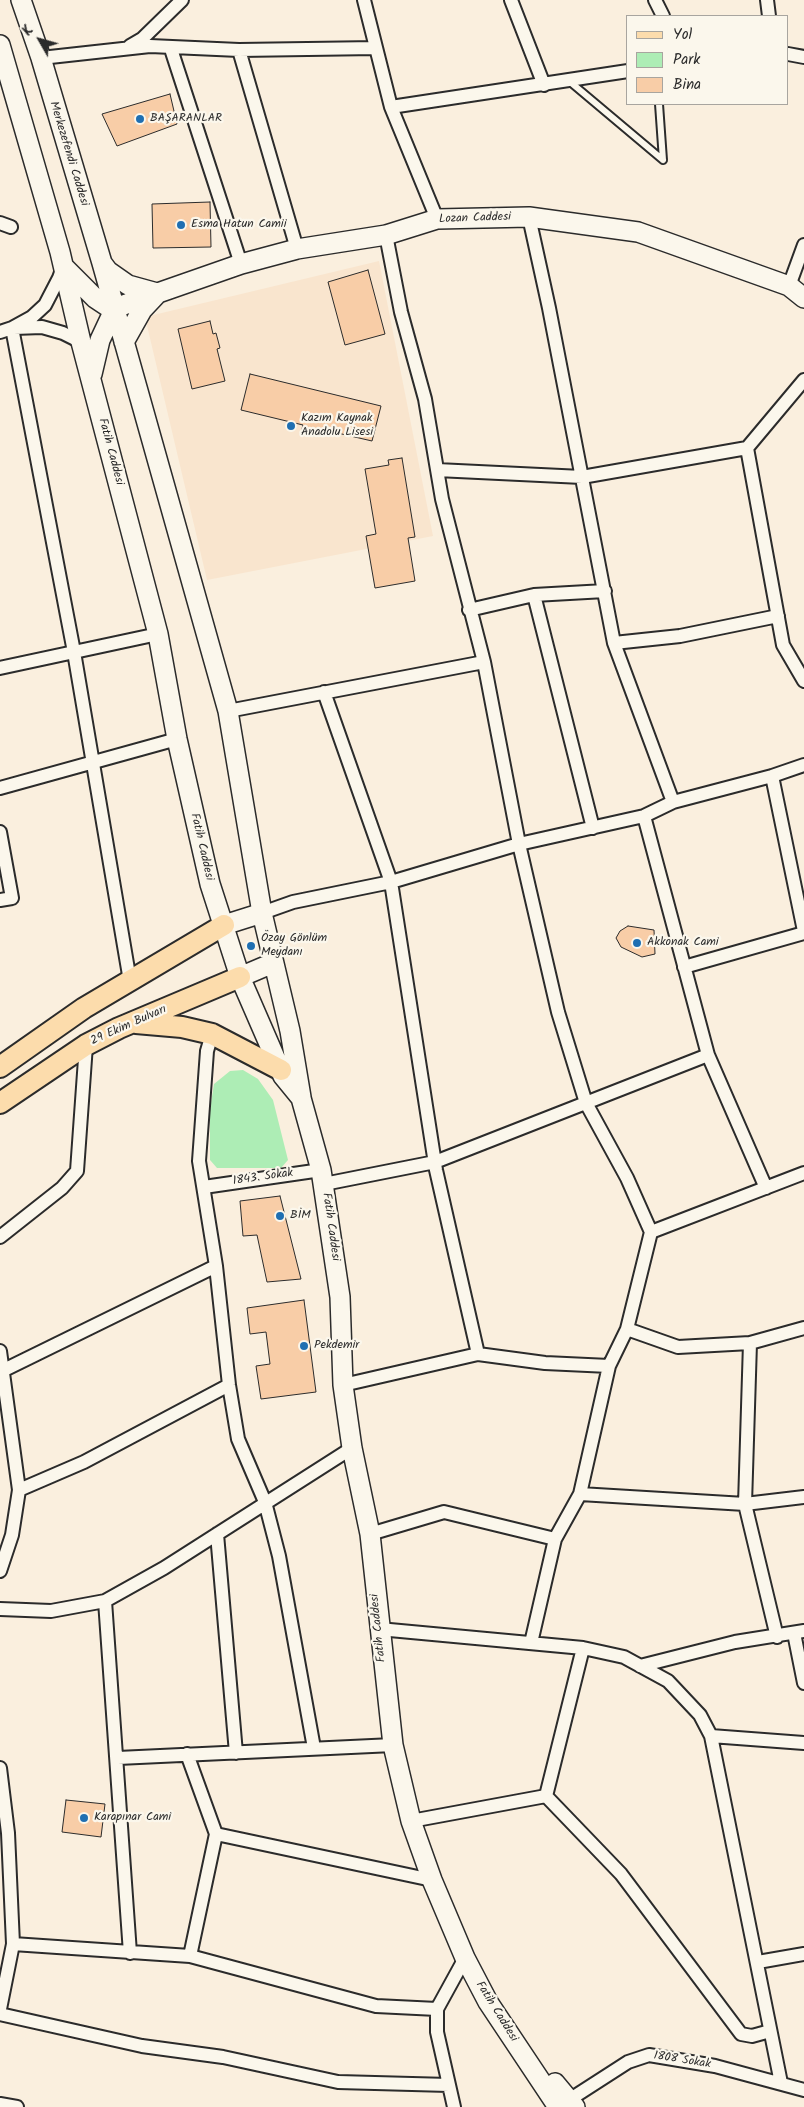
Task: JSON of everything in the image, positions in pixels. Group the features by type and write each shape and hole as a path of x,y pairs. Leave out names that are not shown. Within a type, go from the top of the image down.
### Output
{"main road":[{"name":"Merkezefendi Caddesi","path":"21,0 41,58 115,308"},
{"path":"0,44 63,265 81,342"},
{"name":"Lozan Caddesi","path":"115,308 241,264 297,249 386,235 437,219 528,217 638,232 797,292"},
{"path":"102,262 108,271 128,285 158,293 142,310 124,342"},
{"path":"63,265 95,298 107,306 115,308"},
{"path":"115,308 228,711 262,913 290,1032 301,1098"},
{"path":"92,382 94,358 115,308"},
{"name":"Fatih Caddesi","path":"81,342 158,634 177,739 210,884 240,977 280,1070 301,1098 323,1177 340,1297 343,1385 352,1448 370,1534 393,1746 411,1821 432,1880 465,1958 488,2002 567,2105"},
{"path":"0,1067 84,1008 130,980 224,926 262,913"},
{"path":"240,977 273,963"},
{"name":"29 Ekim Bulvarı","path":"0,1103 86,1045 132,1023 240,977"},
{"path":"132,1023 182,1027 212,1034 280,1070"}],"street":[{"path":"126,49 142,39 182,0"},
{"path":"364,0 391,108 437,219"},
{"path":"511,0 544,85"},
{"path":"656,0 663,15"},
{"path":"767,0 769,15"},
{"path":"41,58 150,46 239,50 376,48"},
{"path":"171,48 241,264"},
{"path":"239,50 297,249"},
{"path":"789,54 804,57"},
{"path":"391,108 626,71"},
{"path":"528,217 582,476 614,643 673,802"},
{"path":"386,235 401,312 424,399 437,470 469,610 484,662 519,844 558,1012 586,1103 627,1178 651,1232 627,1329 609,1366 580,1494 555,1539 531,1644"},
{"path":"797,292 804,245"},
{"path":"6,330 32,317 45,305 59,278 63,265"},
{"path":"6,330 42,327 63,333 81,342"},
{"path":"6,330 74,652 91,763 130,980"},
{"path":"437,470 582,476 747,448 804,380"},
{"path":"747,448 783,645 804,682"},
{"path":"469,610 534,595 605,591"},
{"path":"534,595 593,828"},
{"path":"614,643 680,636 778,616"},
{"path":"0,668 158,634"},
{"path":"228,711 484,662"},
{"path":"324,692 391,882 435,1162 478,1354"},
{"path":"0,788 177,739"},
{"path":"262,913 293,902 391,882 519,844 644,816 673,802 772,776 804,765"},
{"path":"684,967 804,932 772,776"},
{"path":"644,816 708,1055 766,1188"},
{"path":"0,832 12,898 0,900"},
{"path":"212,1034 207,1051 199,1160 216,1266 229,1384 238,1439 266,1502 280,1556 314,1748"},
{"path":"0,1237 62,1188 77,1171 86,1045"},
{"name":"1843. Sokak","path":"204,1187 323,1177 435,1162 708,1055"},
{"path":"651,1232 804,1173"},
{"path":"4,1370 216,1266"},
{"path":"627,1329 678,1347 750,1342 804,1328"},
{"path":"750,1342 745,1504 776,1637"},
{"path":"0,1351 4,1370 5,1412 19,1490 6,1533 0,1572"},
{"path":"343,1385 478,1354 545,1363 609,1366"},
{"path":"19,1490 84,1462 229,1384"},
{"path":"0,1609 50,1611 105,1601 164,1568 352,1448"},
{"path":"580,1494 745,1504 804,1497"},
{"path":"370,1534 444,1512 555,1539"},
{"path":"216,1534 236,1753"},
{"path":"105,1601 118,1758 130,1953"},
{"path":"379,1629 584,1648 624,1657 668,1681 700,1715 711,1736 781,2083"},
{"path":"640,1666 735,1642 799,1632 804,1683"},
{"path":"546,1796 584,1648"},
{"path":"711,1736 804,1743"},
{"path":"118,1758 393,1746"},
{"path":"187,1754 216,1834 190,1956"},
{"path":"0,1768 5,1886 13,1944 0,2009"},
{"path":"411,1821 546,1796"},
{"path":"546,1796 621,1874 742,2034 752,2036 770,2031"},
{"path":"216,1834 432,1880"},
{"path":"13,1944 190,1956 376,2006 436,2008"},
{"path":"758,1962 804,1954"},
{"path":"454,2107 437,2032 436,2008 465,1958"},
{"path":"0,2014 142,2046 223,2057 338,2082 449,2085"},
{"name":"1808 Sokak","path":"567,2105 628,2062 649,2055 715,2066 804,2090"},
{"path":"0,2104 17,2107"}],"lane":[{"path":"569,81 663,160 658,105"}],"shaded area":[{"name":"Kazım Kaynak Anadolu Lisesi","path":"379,261 433,536 207,580 145,317"}],"green space":[{"path":"243,1070 258,1079 273,1100 288,1160 281,1168 217,1168 210,1160 210,1109 214,1084 230,1071"}],"building":[{"name":"BAŞARANLAR","path":"170,94 177,124 117,146 102,114"},
{"name":"Esma Hatun Camii","path":"210,202 211,247 153,248 152,204"},
{"path":"368,270 385,334 345,345 328,282"},
{"path":"210,321 213,334 216,333 220,348 217,349 225,381 192,389 178,329"},
{"path":"250,374 381,406 372,441 316,428 314,436 301,433 303,425 241,410"},
{"path":"402,458 415,537 408,538 415,581 375,588 366,536 376,534 365,469 389,465 388,460"},
{"name":"Akkonak Cami","path":"628,926 654,930 655,954 642,957 621,947 616,938 620,931"},
{"path":"280,1196 301,1279 267,1282 257,1235 243,1236 240,1201"},
{"path":"304,1300 316,1392 261,1399 256,1366 270,1364 266,1332 250,1334 247,1308"},
{"name":"Karapınar Cami","path":"66,1800 105,1804 101,1837 62,1832"}],"place":[{"name":"BAŞARANLAR","path":"140,119"},
{"name":"Esma Hatun Camii","path":"181,225"},
{"name":"Kazım Kaynak Anadolu Lisesi","path":"291,426"},
{"name":"Akkonak Cami","path":"637,943"},
{"name":"Özay Gönlüm Meydanı","path":"251,946"},
{"name":"BİM","path":"280,1216"},
{"name":"Pekdemir","path":"304,1346"},
{"name":"Karapınar Cami","path":"84,1818"}]}
